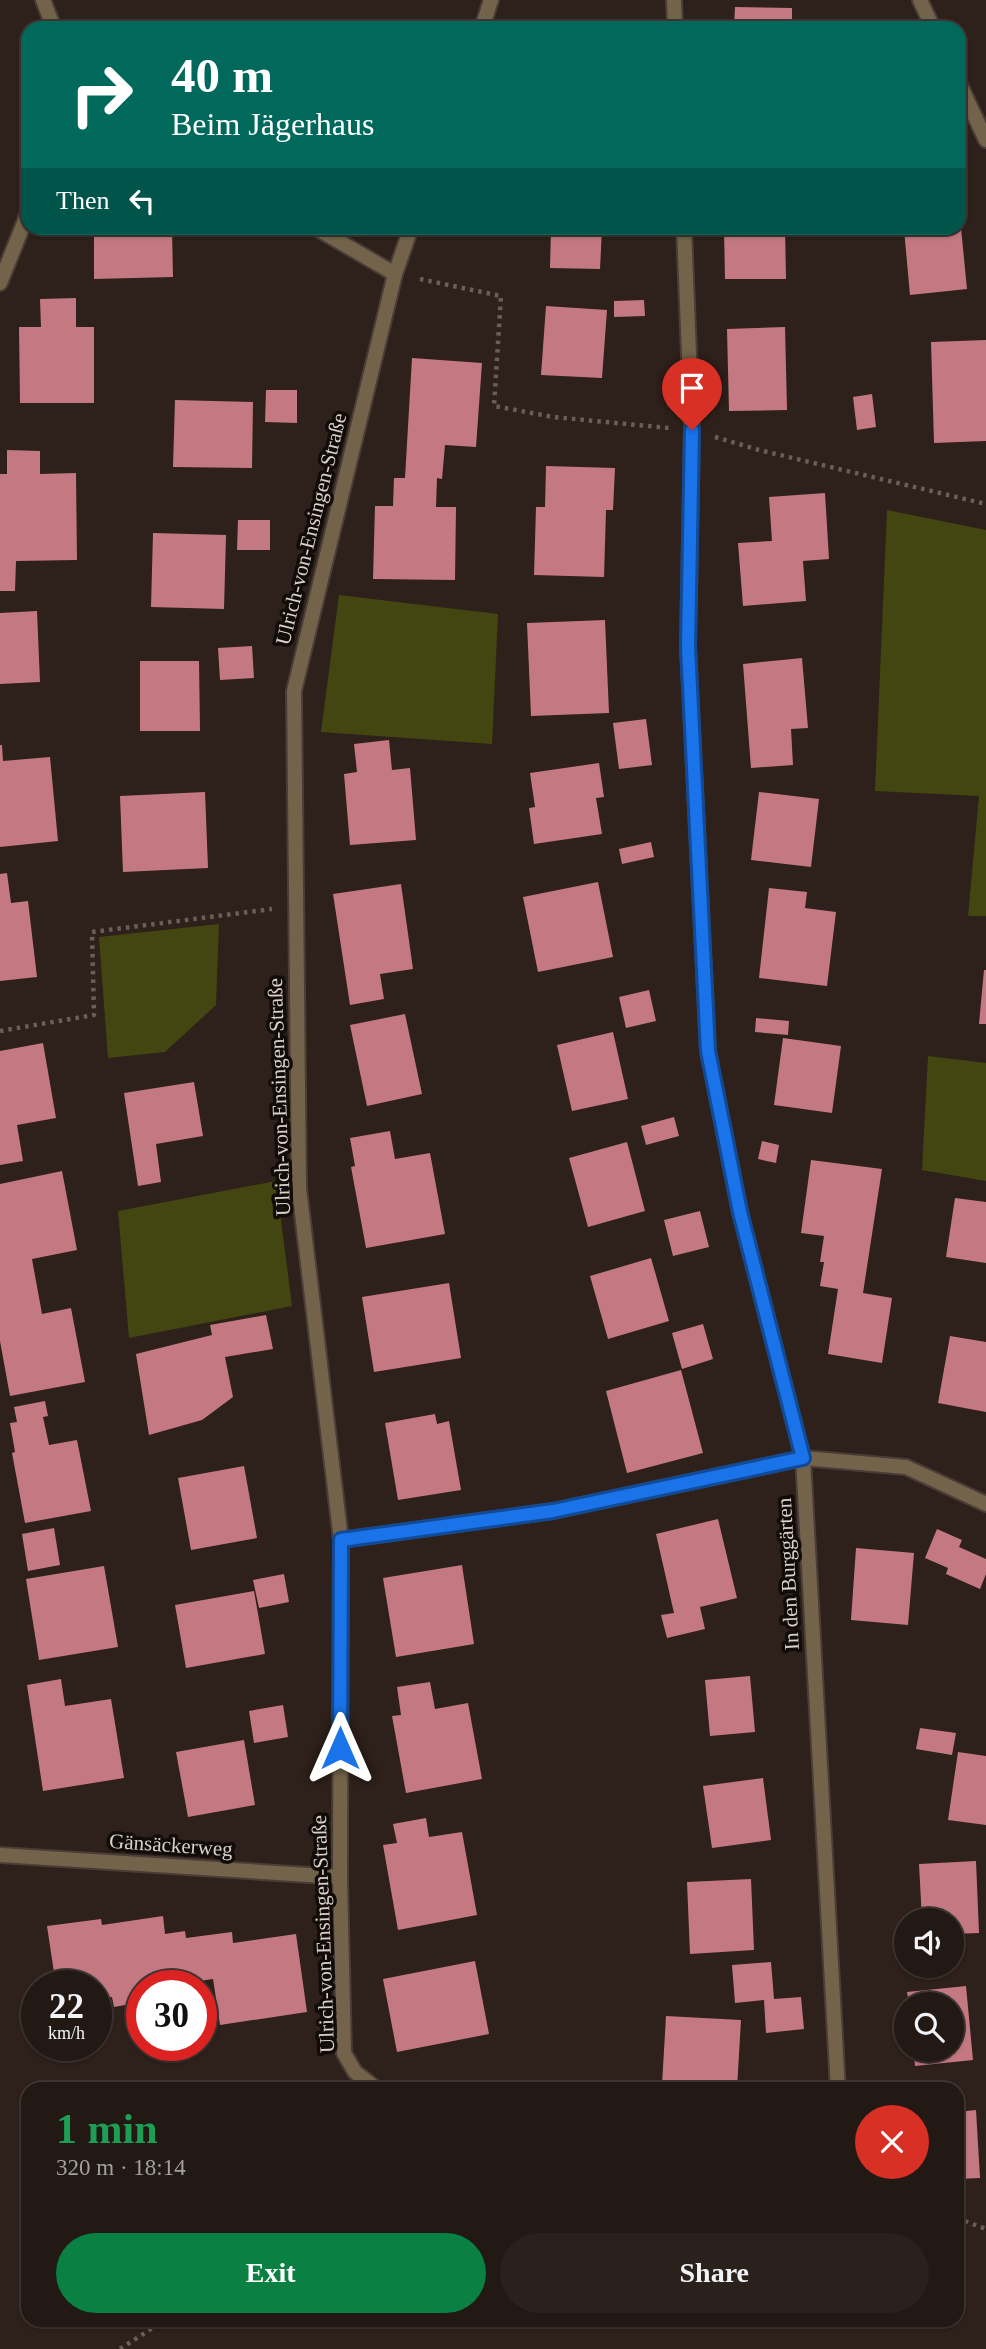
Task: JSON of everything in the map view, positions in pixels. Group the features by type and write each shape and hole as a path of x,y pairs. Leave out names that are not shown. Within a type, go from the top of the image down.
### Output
{"street":[{"path":"43,0 51,21"},
{"path":"484,21 491,0"},
{"path":"674,0 675,21"},
{"path":"920,0 930,21"},
{"path":"966,98 986,140"},
{"path":"0,283 21,231"},
{"path":"328,235 395,274"},
{"name":"Ulrich-von-Ensingen-Straße","path":"368,2082 355,2072 344,2053 340,1877 341,1540 299,1188 293,691 395,274 409,235"},
{"name":"In den Burggärten","path":"684,235 692,430 688,647 708,1051 740,1212 803,1458 838,2082"},
{"path":"341,1540 553,1511 803,1458 906,1466 986,1504"},
{"name":"Gänsäckerweg","path":"0,1855 340,1877"}],"path":[{"path":"395,274 501,296 494,406 553,417 692,430 759,450 986,504"},
{"path":"0,1031 94,1015 92,932 296,906"},
{"path":"964,2221 986,2230"},
{"path":"120,2349 154,2327"}],"shaded area":[{"path":"887,510 986,530 986,916 968,916 979,796 875,791"},
{"path":"339,595 498,614 492,744 321,732"},
{"path":"219,924 216,1005 165,1052 108,1058 99,937"},
{"path":"928,1056 986,1063 986,1181 922,1170"},
{"path":"276,1181 292,1306 129,1338 118,1211"}],"building":[{"path":"735,7 792,8 792,21 734,21"},
{"path":"94,235 172,235 173,277 94,279"},
{"path":"551,235 602,235 600,269 550,268"},
{"path":"724,235 785,235 786,279 725,279"},
{"path":"905,235 962,235 967,289 910,295"},
{"path":"76,298 76,327 94,327 94,403 20,403 19,327 41,327 40,299"},
{"path":"644,300 645,316 614,317 614,301"},
{"path":"546,306 607,310 602,378 541,375"},
{"path":"785,327 787,410 729,411 727,329"},
{"path":"986,340 986,441 934,443 931,342"},
{"path":"412,358 482,363 476,447 445,445 442,479 437,478 436,507 456,507 455,580 373,579 375,506 393,506 394,478 405,478"},
{"path":"266,390 297,390 297,423 265,422"},
{"path":"872,394 876,427 857,430 853,397"},
{"path":"175,400 253,402 252,468 173,467"},
{"path":"7,450 40,451 40,474 76,473 77,560 16,561 15,591 0,591 0,474 7,474"},
{"path":"546,466 615,468 613,510 606,510 604,577 534,575 536,507 545,507"},
{"path":"825,493 829,559 803,561 806,601 743,606 738,543 772,541 769,497"},
{"path":"238,520 270,520 270,550 237,550"},
{"path":"153,533 226,535 224,609 151,607"},
{"path":"37,611 40,682 0,684 0,613"},
{"path":"605,620 609,713 531,716 527,623"},
{"path":"252,646 254,678 220,680 218,648"},
{"path":"802,658 808,728 791,729 793,765 751,768 743,664"},
{"path":"140,661 199,661 200,731 140,731"},
{"path":"646,719 652,765 619,769 613,723"},
{"path":"389,740 392,770 410,768 416,840 350,845 344,774 357,772 354,744"},
{"path":"0,745 3,761 50,757 58,841 0,847"},
{"path":"599,763 604,797 596,798 602,834 534,844 529,808 535,807 530,773"},
{"path":"205,792 208,868 123,872 120,796"},
{"path":"759,792 819,799 811,867 751,860"},
{"path":"651,842 654,857 622,864 619,849"},
{"path":"7,873 11,903 28,901 37,977 0,981 0,874"},
{"path":"598,882 613,957 538,972 523,897"},
{"path":"401,884 413,969 380,974 384,999 350,1005 333,894"},
{"path":"769,888 807,892 805,908 836,912 827,986 759,978"},
{"path":"984,970 986,1024 979,1024"},
{"path":"649,990 656,1021 626,1028 619,997"},
{"path":"405,1014 422,1094 367,1106 350,1025"},
{"path":"756,1018 789,1021 788,1035 755,1032"},
{"path":"613,1032 628,1099 572,1111 557,1045"},
{"path":"783,1038 841,1046 832,1113 774,1105"},
{"path":"43,1043 56,1118 17,1125 23,1161 0,1165 0,1051"},
{"path":"194,1082 203,1136 156,1144 161,1182 138,1186 124,1093"},
{"path":"674,1117 679,1136 646,1145 641,1126"},
{"path":"390,1131 395,1159 430,1153 445,1234 366,1248 351,1167 355,1166 350,1138"},
{"path":"762,1141 779,1145 776,1163 758,1159"},
{"path":"627,1142 645,1211 588,1227 569,1158"},
{"path":"811,1160 882,1169 863,1293 892,1298 882,1363 828,1354 838,1289 820,1286 824,1236 801,1233"},
{"path":"62,1171 77,1250 32,1259 42,1314 71,1308 85,1382 10,1396 0,1341 0,1184"},
{"path":"955,1198 986,1202 986,1263 946,1257"},
{"path":"700,1211 709,1247 673,1256 664,1220"},
{"path":"651,1258 669,1321 608,1339 590,1276"},
{"path":"449,1283 461,1358 374,1372 362,1297"},
{"path":"266,1315 273,1349 225,1357 233,1397 202,1420 149,1435 136,1354 212,1335 210,1325"},
{"path":"703,1324 713,1359 682,1369 672,1333"},
{"path":"950,1336 986,1342 986,1412 938,1403"},
{"path":"681,1370 703,1453 627,1473 606,1391"},
{"path":"45,1401 48,1416 43,1417 49,1445 77,1440 91,1511 25,1523 12,1453 15,1452 10,1423 17,1422 14,1407"},
{"path":"435,1414 437,1424 449,1421 461,1490 398,1500 385,1423"},
{"path":"244,1466 257,1538 191,1550 178,1478"},
{"path":"718,1519 737,1598 700,1607 705,1629 667,1638 661,1615 674,1613 656,1534"},
{"path":"54,1528 60,1565 28,1571 22,1534"},
{"path":"937,1529 962,1540 959,1547 986,1559 986,1574 980,1589 946,1574 948,1568 925,1558"},
{"path":"856,1548 914,1553 908,1625 851,1620"},
{"path":"462,1565 474,1644 396,1657 383,1578"},
{"path":"104,1566 118,1647 39,1660 26,1579"},
{"path":"284,1574 289,1602 259,1608 253,1580"},
{"path":"254,1591 265,1654 186,1668 175,1605"},
{"path":"750,1676 755,1732 710,1736 705,1680"},
{"path":"61,1679 65,1706 111,1699 124,1778 43,1791 27,1685"},
{"path":"430,1682 435,1709 468,1703 482,1779 406,1793 392,1716 401,1715 397,1687"},
{"path":"283,1705 288,1737 254,1743 249,1711"},
{"path":"920,1728 956,1733 952,1755 916,1749"},
{"path":"244,1740 255,1805 188,1817 176,1752"},
{"path":"958,1752 986,1756 986,1825 948,1820"},
{"path":"763,1778 771,1840 712,1848 703,1786"},
{"path":"426,1818 429,1837 462,1832 477,1915 398,1930 383,1845 397,1843 393,1824"},
{"path":"976,1861 979,1933 964,1934 964,1908 921,1908 919,1864"},
{"path":"751,1879 754,1950 690,1954 687,1882"},
{"path":"163,1916 165,1934 185,1931 186,1938 232,1932 233,1943 296,1934 307,2012 220,2025 217,1970 126,1970 126,2005 114,2007 112,1970 54,1970 47,1926 101,1919 102,1925"},
{"path":"475,1961 489,2034 397,2052 383,1979"},
{"path":"771,1962 774,1999 801,1997 804,2029 766,2033 764,2000 735,2003 732,1965"},
{"path":"966,1986 973,2060 964,2061 964,1992 907,1992"},
{"path":"666,2016 741,2020 737,2082 662,2082"},
{"path":"915,2062 954,2062 915,2066"},
{"path":"976,2110 980,2178 964,2179 964,2111"}],"route":[{"path":"340,1748 341,1540 553,1511 803,1458 740,1212 708,1051 688,647 692,430"}]}
